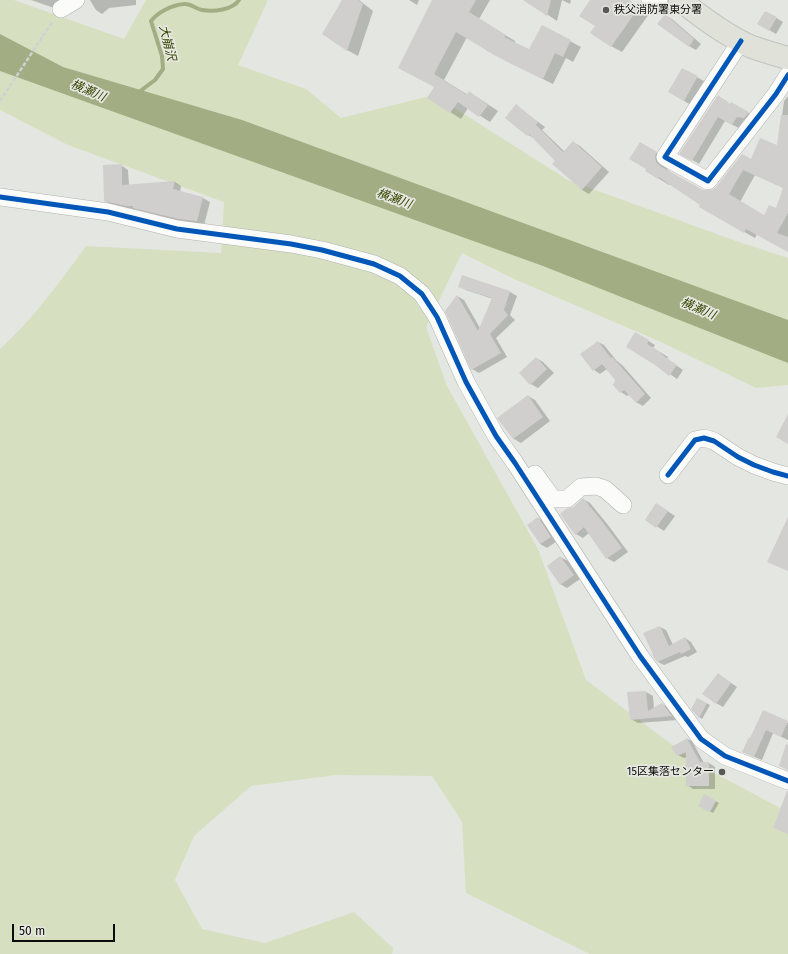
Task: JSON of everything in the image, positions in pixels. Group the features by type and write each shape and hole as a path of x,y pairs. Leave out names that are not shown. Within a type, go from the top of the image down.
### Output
{"main road":[{"path":"680,0 695,12 752,47 788,58"}],"street":[{"path":"61,9 76,0"},
{"path":"650,0 659,0"},
{"path":"741,41 665,157 708,181 776,94 788,75"},
{"path":"0,197 108,212 177,229 314,249 374,264 400,276 422,294 437,317 466,382 496,436 636,650 701,739 725,756 788,781"},
{"path":"668,475 694,440 704,438 714,441 738,457 754,465 788,476"},
{"path":"515,463 527,463 553,499 567,499 582,487 596,486 605,489 623,505"}],"path":[{"path":"0,101 61,9"}],"shaded area":[{"path":"0,0 14,0 124,39 146,0 268,0 238,65 306,89 341,118 434,95 568,180 736,241 788,258 788,385 756,388 661,342 514,279 462,253 426,327 447,386 538,549 586,680 699,765 788,812 788,954 590,954 466,893 462,822 432,776 336,775 251,786 194,836 175,880 202,929 265,943 354,912 393,948 392,954 0,954 0,349 35,313 86,246 221,253 224,202 68,145 0,110"}],"water":[{"name":"横瀬川","path":"0,34 63,67 242,120 788,320 788,363 543,266 0,71"}],"building":[{"path":"342,0 358,0 363,4 347,51 322,34"},
{"path":"432,0 476,0 469,12 506,35 504,37 529,49 542,25 571,40 563,57 555,53 543,79 494,55 456,32 434,74 467,95 469,91 488,105 479,117 458,102 450,113 427,98 434,87 398,68"},
{"path":"523,0 551,0 547,16"},
{"path":"590,0 629,0 639,7 611,47 590,33 595,26 579,16"},
{"path":"765,11 777,17 769,31 757,24"},
{"path":"665,14 694,39 689,47 657,24"},
{"path":"682,68 698,76 684,101 668,92"},
{"path":"718,95 730,104 731,102 749,112 744,118 737,117 732,125 718,117 692,161 679,154"},
{"path":"516,104 538,122 536,125 563,152 573,141 602,167 582,190 552,164 555,161 529,134 527,136 505,118"},
{"path":"781,115 788,115 788,213 777,233 788,237 788,252 746,229 744,233 699,207 700,205 659,177 658,179 645,171 646,169 629,159 640,142 657,152 655,156 656,162 660,166 703,190 712,190 742,154 751,159 760,138 777,145","holes":["743,170 783,188 776,208 769,205 764,215 729,194"]},
{"path":"122,164 122,185 175,181 173,189 203,197 197,221 179,219 133,208 133,206 104,201 103,165"},
{"path":"462,275 510,291 504,310 508,315 490,334 501,353 471,370 445,311 457,295 478,331 492,298 458,287"},
{"path":"635,332 649,340 647,344 662,353 661,354 677,365 669,376 655,365 626,347"},
{"path":"598,341 611,358 612,357 616,361 645,394 636,403 624,390 620,393 613,385 615,380 602,364 593,371 580,354"},
{"path":"536,357 547,369 530,385 519,373"},
{"path":"528,395 543,417 513,439 497,418"},
{"path":"788,414 788,444 776,437"},
{"path":"583,498 622,548 606,559 584,527 575,535 560,514 566,509 574,507"},
{"path":"656,503 668,511 656,528 645,520"},
{"path":"538,517 551,537 540,544 527,525"},
{"path":"788,517 788,571 767,562"},
{"path":"560,556 574,575 560,585 547,566"},
{"path":"660,626 669,646 685,637 691,649 657,662 652,655 653,654 643,633"},
{"path":"718,673 731,683 716,704 702,694"},
{"path":"646,691 648,711 662,703 672,716 630,720 627,692"},
{"path":"697,698 707,703 699,718 691,709"},
{"path":"763,710 788,721 781,737 766,730 754,757 742,752"},
{"path":"686,737 700,762 709,762 709,786 686,786 686,752 677,756 671,747 686,739"},
{"path":"786,744 788,745 788,770 779,766"},
{"path":"788,791 788,834 773,828"},
{"path":"704,794 716,801 710,812 698,806"}],"waterway":[{"name":"大崩沢","path":"139,92 155,80 163,69 162,56 151,21 157,15 175,6 186,4 202,10 212,11 228,8 239,0"}],"cycle path":[{"path":"741,41 665,157 708,181 776,94 788,75"},
{"path":"0,197 108,212 177,229 291,244 322,250 374,264 400,276 422,294 437,317 466,382 496,436 640,656 701,739 725,756 788,781"},
{"path":"668,475 695,440 704,438 714,441 738,457 754,465 788,476"}],"place":[{"name":"秩父消防署東分署","path":"606,10"},
{"name":"15区集落センター","path":"722,772"}]}
